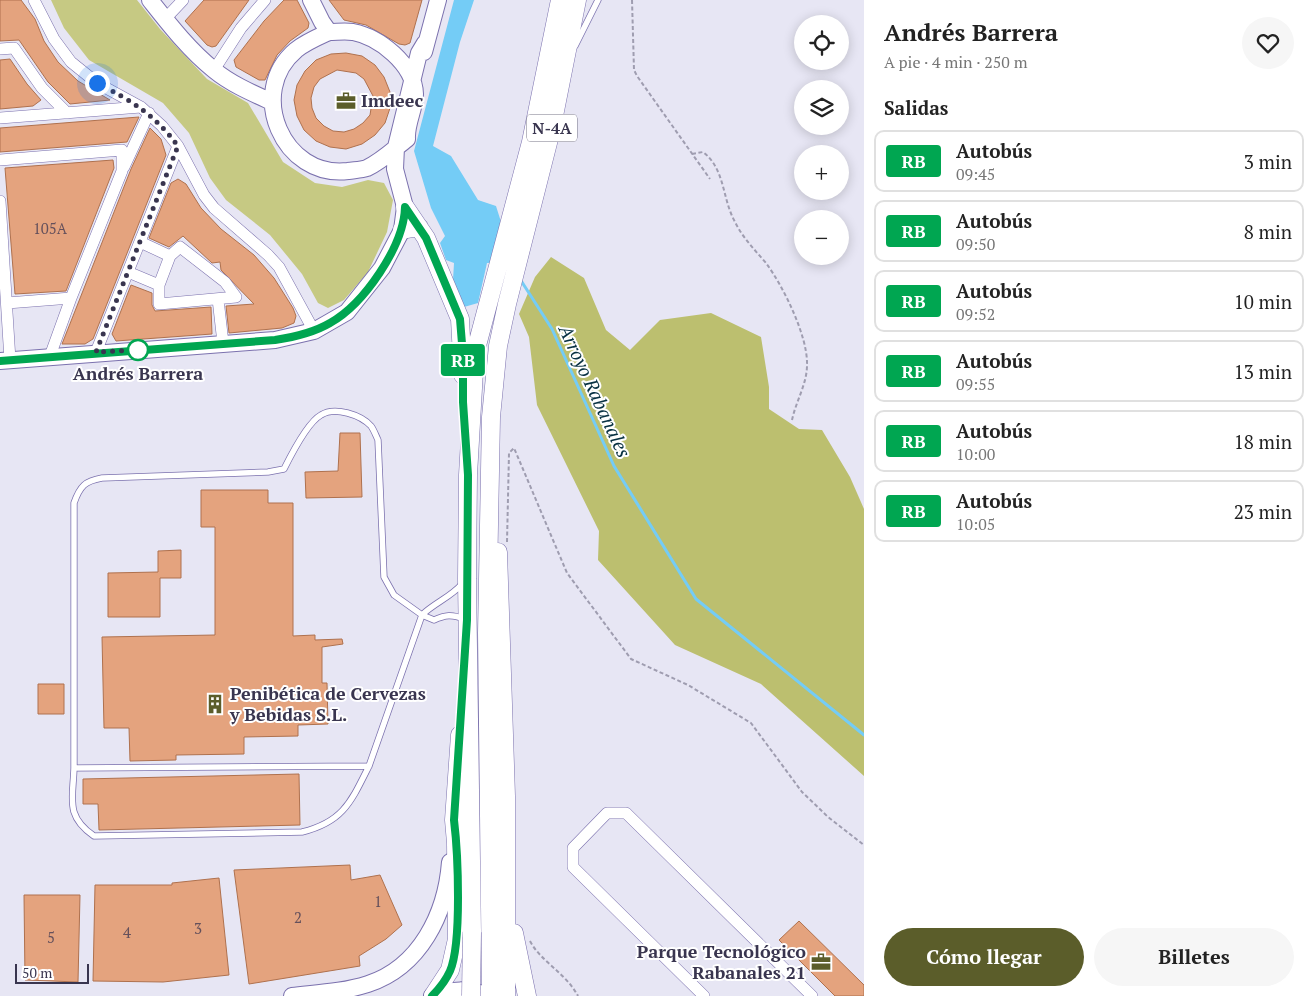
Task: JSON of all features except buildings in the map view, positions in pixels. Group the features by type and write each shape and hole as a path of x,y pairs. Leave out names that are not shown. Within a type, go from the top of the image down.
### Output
{"main road":[{"name":"N-4A","path":"471,996 472,932 467,579 468,475 475,354 532,142 560,0"},
{"name":"N-4A","path":"489,996 491,932 487,632 490,417 498,346 507,304 539,184 564,71 577,0"},
{"path":"403,200 419,227 444,279 460,319 468,475"},
{"path":"402,230 419,227"},
{"path":"490,417 500,572 506,796 506,996"},
{"path":"432,996 450,970 457,939 454,820 467,620"},
{"path":"506,796 511,839 513,931 527,996"}],"street":[{"path":"34,0 54,39 71,62 97,83 145,110 178,146 204,195 214,208 279,267 314,331"},
{"path":"150,0 165,19 214,70 239,86 272,102"},
{"path":"165,19 183,0"},
{"path":"214,70 241,28 265,0"},
{"path":"311,0 322,22 330,32"},
{"path":"412,81 419,53 425,42 438,0"},
{"path":"0,201 7,303 5,360 275,340 314,331 347,312 366,290 392,250 402,230 401,143 415,95 412,81 401,62 392,53 367,36 352,32 330,32 296,50 283,65 275,83 272,102 275,124 284,143 299,158 318,168 339,172 365,168 401,143 421,90 425,42"},
{"path":"392,53 413,50 425,42"},
{"path":"0,49 14,48 42,88 67,112"},
{"path":"0,118 67,112 145,110"},
{"path":"50,356 145,110"},
{"path":"96,352 178,146"},
{"path":"0,160 122,150 122,171"},
{"path":"365,168 380,174 403,200"},
{"path":"392,250 403,200"},
{"path":"140,242 170,256"},
{"path":"180,247 225,282 236,297 159,304 159,285 170,256 180,247"},
{"path":"128,272 159,285"},
{"path":"7,303 71,298"},
{"path":"218,299 223,343"},
{"path":"704,996 573,867 573,848 606,813 626,813 812,996"},
{"path":"292,996 344,991 370,984 397,969 420,947 436,924 445,901 454,820"},
{"path":"432,996 454,990 476,991 489,996"}],"lane":[{"path":"564,71 598,0"},
{"path":"467,579 456,592 428,608 422,615 368,766 357,790 343,810 323,827 302,832 94,836 82,828 73,814 74,503 79,488 87,481 102,478 268,472 284,468 299,441 321,415 335,412 348,413 372,427 378,440 384,577 394,595 422,615 434,620 450,615 467,620"},
{"path":"74,768 368,766"}],"path":[{"path":"632,0 634,70 710,179"},
{"path":"692,154 703,152 712,159 720,174 730,212 737,226 776,278 804,335 807,366 792,420"},
{"path":"507,547 509,453 514,448 567,573 632,660 688,685 751,723 802,792 828,817 864,845"}],"green space":[{"path":"51,0 137,0 160,29 207,79 248,103 283,162 315,183 342,187 368,180 384,183 393,200 387,232 368,272 344,300 328,308 318,303 302,274 270,235 226,200 210,178 189,133 163,103 89,60 64,28"},
{"path":"551,257 584,278 606,330 630,350 660,320 711,313 761,337 769,387 769,409 799,429 822,430 850,477 864,509 864,776 761,684 675,645 598,560 599,531 537,405 529,337 519,314 535,277"}],"water":[{"path":"454,0 474,0 460,42 433,146 451,156 478,200 496,206 502,225 492,263 487,263 478,303 464,307 453,280 454,263 446,260 440,243 445,236 431,208 414,151"}],"waterway":[{"name":"Arroyo Rabanales","path":"520,279 552,329 614,466 696,599 864,735"}],"bus line":[{"name":"RB","path":"0,361 275,340 314,331 331,323 347,312 366,290 382,268 402,230 405,207 419,227 426,238 460,319 468,475 467,620 454,820 457,939 455,955 450,970 444,982 432,996"}],"place":[{"name":"Imdeec","path":"346,101"},
{"name":"Andrés Barrera","path":"138,350"},
{"name":"Penibética de Cervezas y Bebidas S.L.","path":"215,704"},
{"name":"Parque Tecnológico Rabanales 21","path":"821,962"}],"route":[{"path":"97,83 125,97 149,113 178,146 96,352 138,350"}]}
